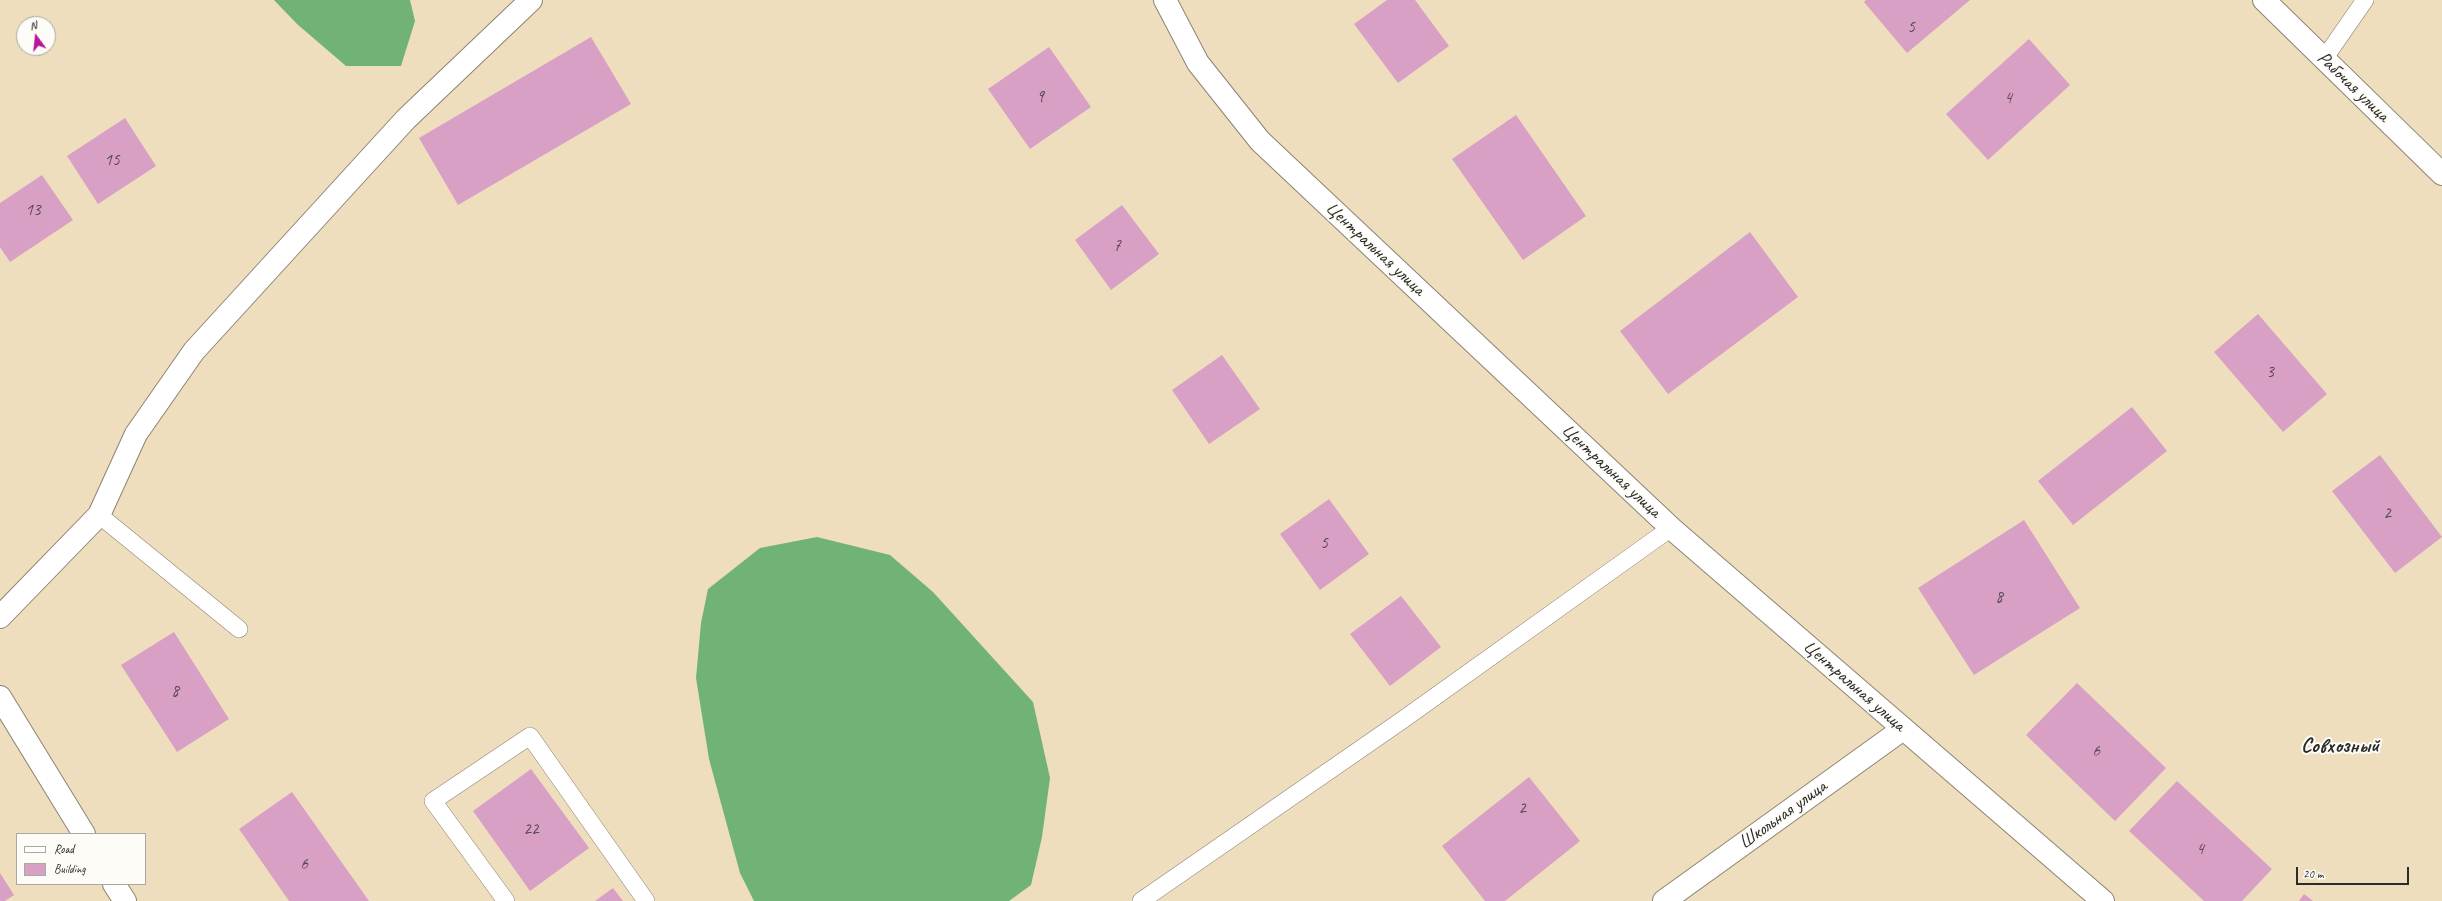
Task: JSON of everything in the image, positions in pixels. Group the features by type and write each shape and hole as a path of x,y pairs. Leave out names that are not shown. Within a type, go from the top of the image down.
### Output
{"street":[{"path":"0,617 99,515 136,434 194,351 406,119 531,0"},
{"name":"Центральная улица","path":"1165,0 1198,64 1260,141 1671,528 2103,901"},
{"name":"Рабочая улица","path":"2264,0 2442,174"},
{"path":"0,697 83,833"},
{"name":"Школьная улица","path":"1664,901 1903,729"},
{"path":"115,885 125,901"}],"lane":[{"path":"2324,59 2365,0"},
{"path":"99,515 239,629"},
{"path":"1141,901 1401,721 1671,528"},
{"path":"506,901 433,801 530,736 646,901"}],"green space":[{"path":"274,0 410,0 415,21 401,66 346,66 297,24"},
{"path":"817,537 890,555 933,592 1033,702 1050,778 1042,837 1031,885 1009,901 754,901 740,873 709,759 696,678 701,623 708,589 760,548"}],"building":[{"path":"1387,0 1415,0 1449,46 1398,83 1354,24"},
{"path":"1866,0 1970,0 1907,53 1864,2"},
{"path":"591,37 631,104 458,205 419,138"},
{"path":"2029,39 2070,85 1988,160 1946,114"},
{"path":"1049,47 1091,107 1030,149 988,89"},
{"path":"1516,115 1586,216 1523,260 1452,159"},
{"path":"125,118 156,166 98,204 67,156"},
{"path":"42,175 73,220 10,262 0,247 0,203"},
{"path":"1122,205 1159,254 1111,290 1075,240"},
{"path":"1750,232 1798,297 1668,394 1620,331"},
{"path":"2258,314 2327,394 2283,432 2214,352"},
{"path":"1222,355 1260,409 1209,444 1172,390"},
{"path":"2132,407 2167,451 2073,525 2038,481"},
{"path":"2380,455 2442,537 2395,573 2332,491"},
{"path":"1329,499 1369,554 1320,590 1280,534"},
{"path":"2024,520 2080,608 1974,675 1918,588"},
{"path":"1401,596 1441,647 1390,686 1350,634"},
{"path":"174,632 229,719 177,752 121,665"},
{"path":"2077,683 2166,768 2115,821 2026,735"},
{"path":"531,769 589,848 530,891 473,811"},
{"path":"1529,777 1580,841 1505,901 1485,901 1442,846"},
{"path":"2177,781 2272,869 2242,901 2204,901 2129,831"},
{"path":"292,792 369,901 289,901 239,829"},
{"path":"0,873 14,895 5,901 0,901"},
{"path":"613,888 623,901 595,901"},
{"path":"2304,894 2313,901 2299,901"}],"district":[{"name":"Совхозный","path":"2340,746"}]}
